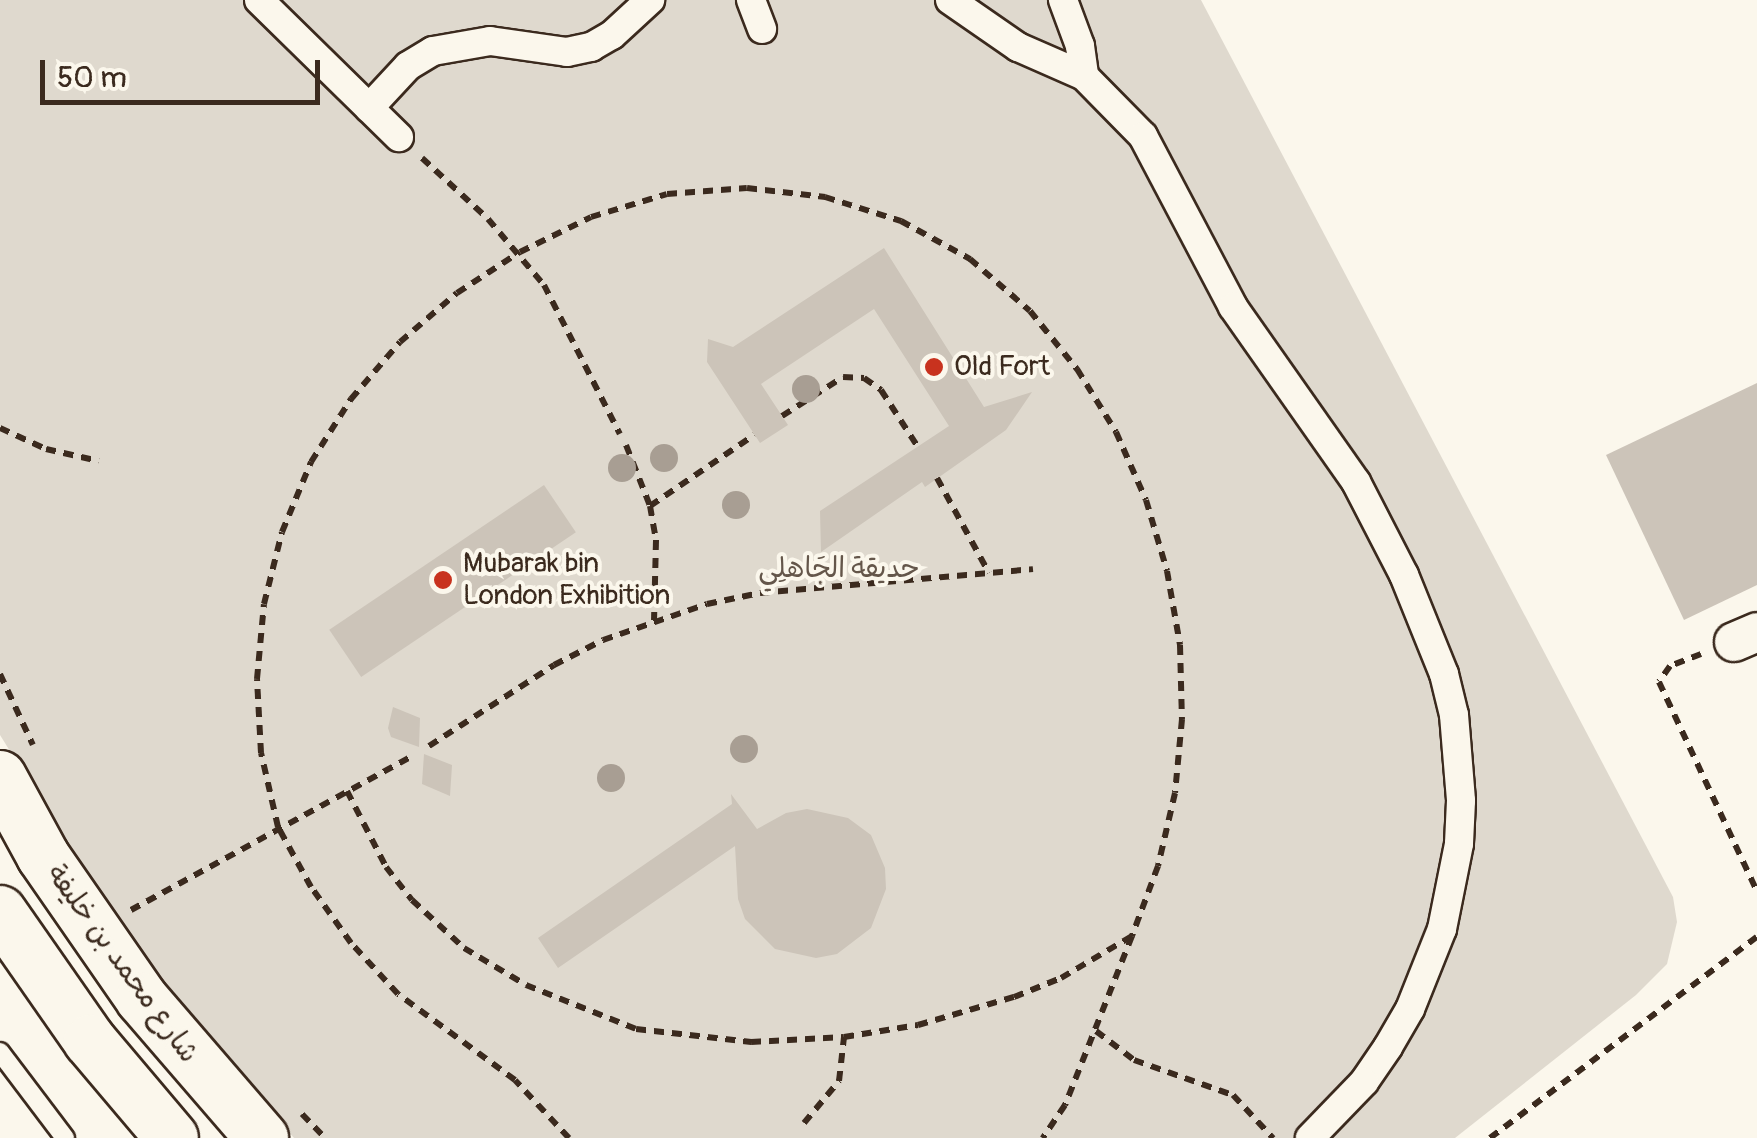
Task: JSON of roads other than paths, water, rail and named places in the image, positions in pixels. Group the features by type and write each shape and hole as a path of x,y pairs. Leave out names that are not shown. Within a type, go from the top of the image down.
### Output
{"main road":[{"name":"شارع محمد بن خليفة","path":"21,770 42,856 123,914 154,1014 280,1124"},
{"path":"0,912 90,1042 172,1138"}],"street":[{"path":"369,108 408,66 433,51 490,41 567,52 591,47 612,36 650,0"},
{"path":"751,0 762,29"},
{"path":"950,0 1018,46 1084,76 1143,136 1233,307 1356,482 1425,624 1454,715 1461,801 1459,844 1442,929 1416,996 1388,1047 1364,1082 1310,1138"},
{"path":"1063,0 1080,46 1084,76"},
{"path":"270,4 398,136"}],"lane":[{"path":"0,1052 65,1138"}],"place":[{"name":"Old Fort","path":"934,367"},
{"name":"Mubarak bin London Exhibition","path":"443,580"}],"park label":[{"name":"حديقة الجَاهلِي","path":"839,569"}]}
